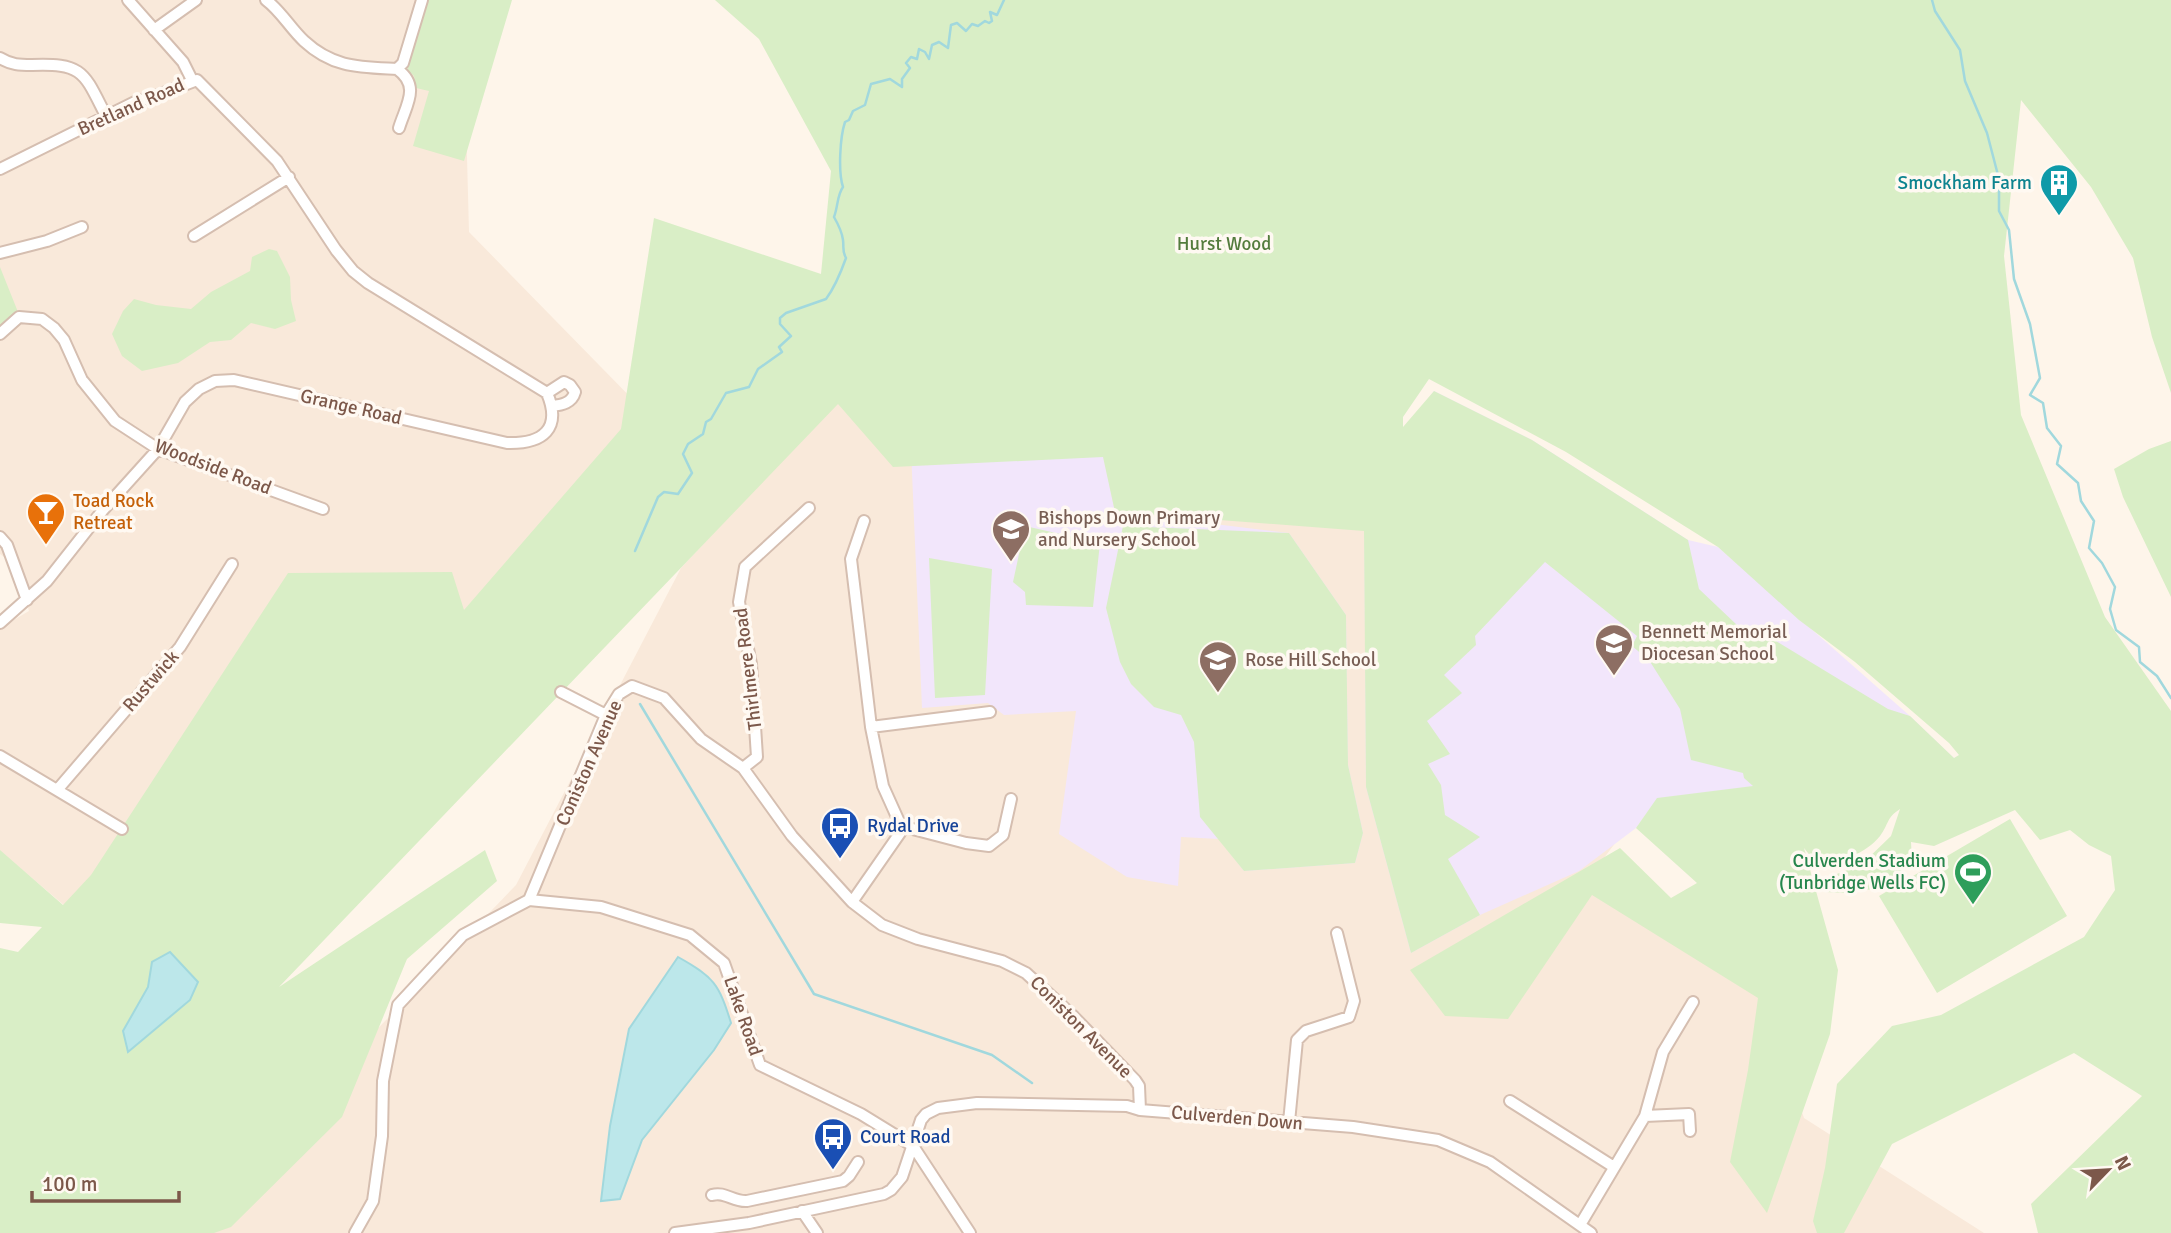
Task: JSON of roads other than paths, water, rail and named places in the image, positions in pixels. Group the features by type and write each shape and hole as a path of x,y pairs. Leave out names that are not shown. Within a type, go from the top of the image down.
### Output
{"street":[{"path":"128,0 183,62 192,80"},
{"path":"154,30 196,0"},
{"path":"265,0 304,42 331,61 361,67 397,69 406,76 411,83 411,90 399,128"},
{"path":"397,69 403,63 422,0"},
{"path":"0,58 14,65 71,67 83,75 106,116"},
{"name":"Bretland Road","path":"0,169 137,101 198,80 289,177"},
{"path":"194,236 289,177 335,250 353,271 547,393 552,406"},
{"path":"0,253 47,241 82,227"},
{"name":"Woodside Road","path":"0,334 19,317 42,319 64,340 82,380 115,421 154,453 323,509"},
{"name":"Grange Road","path":"0,623 47,581 103,510 154,453 185,402 215,381 234,380 508,443 528,443 540,438 552,421 552,406 568,403 574,398 575,392 564,382 547,393"},
{"name":"Thirlmere Road","path":"743,768 757,757 751,664 739,602 745,567 809,508"},
{"path":"852,902 900,833 901,826 883,786 872,727 851,559 864,521"},
{"path":"0,537 7,545 27,600"},
{"name":"Rustwick","path":"58,789 180,647 232,565"},
{"name":"Coniston Avenue","path":"529,900 606,715 619,694 632,686 664,698 701,739 743,768 792,836 852,902 882,925 918,939 1002,961 1026,973 1074,1017 1135,1080 1139,1086 1140,1110"},
{"path":"562,692 606,715"},
{"path":"872,727 990,712"},
{"path":"0,756 122,829"},
{"path":"901,826 966,843 989,846 1003,835 1011,799"},
{"path":"355,1233 373,1201 382,1136 383,1081 398,1005 463,935 529,900"},
{"name":"Lake Road","path":"529,900 601,907 690,935 724,962 760,1065 861,1114 912,1146"},
{"path":"1289,1122 1297,1040 1306,1031 1349,1017 1353,1006 1337,933"},
{"path":"1580,1225 1645,1116 1663,1052 1693,1002"},
{"path":"1510,1101 1614,1167"},
{"name":"Culverden Down","path":"802,1211 873,1198 891,1190 902,1177 917,1127 926,1114 938,1108 957,1104 1127,1106 1140,1110 1353,1128 1438,1140 1490,1162 1591,1233"},
{"path":"1645,1116 1689,1114 1689,1130"},
{"path":"912,1146 970,1233"},
{"path":"712,1195 724,1194 739,1201 843,1181 858,1161"},
{"path":"771,1195 778,1216"},
{"path":"675,1233 749,1223 802,1211 817,1233"},
{"path":"741,1233 749,1223"}],"water":[{"path":"170,952 198,982 190,1000 128,1052 123,1031 148,987 152,962"},
{"path":"678,957 700,970 714,983 731,1023 714,1050 642,1140 620,1199 601,1201 610,1126 629,1029"}],"waterway":[{"path":"635,551 658,497 664,492 678,494 692,473 683,454 688,444 703,434 706,422 711,419 726,393 749,387 758,369 782,352 779,347 791,336 780,324 780,318 786,313 826,299 835,284 846,258 842,234 834,217 843,187 840,154 845,122 853,111 865,105 871,84 890,79 902,87 902,79 910,68 906,63 911,57 917,59 919,49 925,52 929,59 932,45 939,42 948,48 951,25 957,23 966,31 972,24 978,26 985,21 989,23 992,21 990,12 997,15 1004,0"},
{"path":"1932,0 1935,11 1960,50 1965,81 1987,133 1999,179 1999,211 2009,230 2014,279 2030,324 2040,378 2030,395 2043,403 2047,428 2061,446 2057,464 2078,483 2081,501 2094,521 2089,548 2102,563 2115,587 2110,609 2116,630 2139,647 2140,662 2157,676 2171,698"},
{"path":"640,704 814,994 992,1055 1032,1083"}],"place":[{"name":"Smockham Farm","path":"2059,217"},
{"name":"Toad Rock Retreat","path":"46,546"},
{"name":"Bishops Down Primary and Nursery School","path":"1011,563"},
{"name":"Bennett Memorial Diocesan School","path":"1614,677"},
{"name":"Rose Hill School","path":"1218,694"},
{"name":"Rydal Drive","path":"840,860"},
{"name":"Culverden Stadium (Tunbridge Wells FC)","path":"1973,906"},
{"name":"Court Road","path":"833,1171"}],"park label":[{"name":"Hurst Wood","path":"1224,244"}]}
